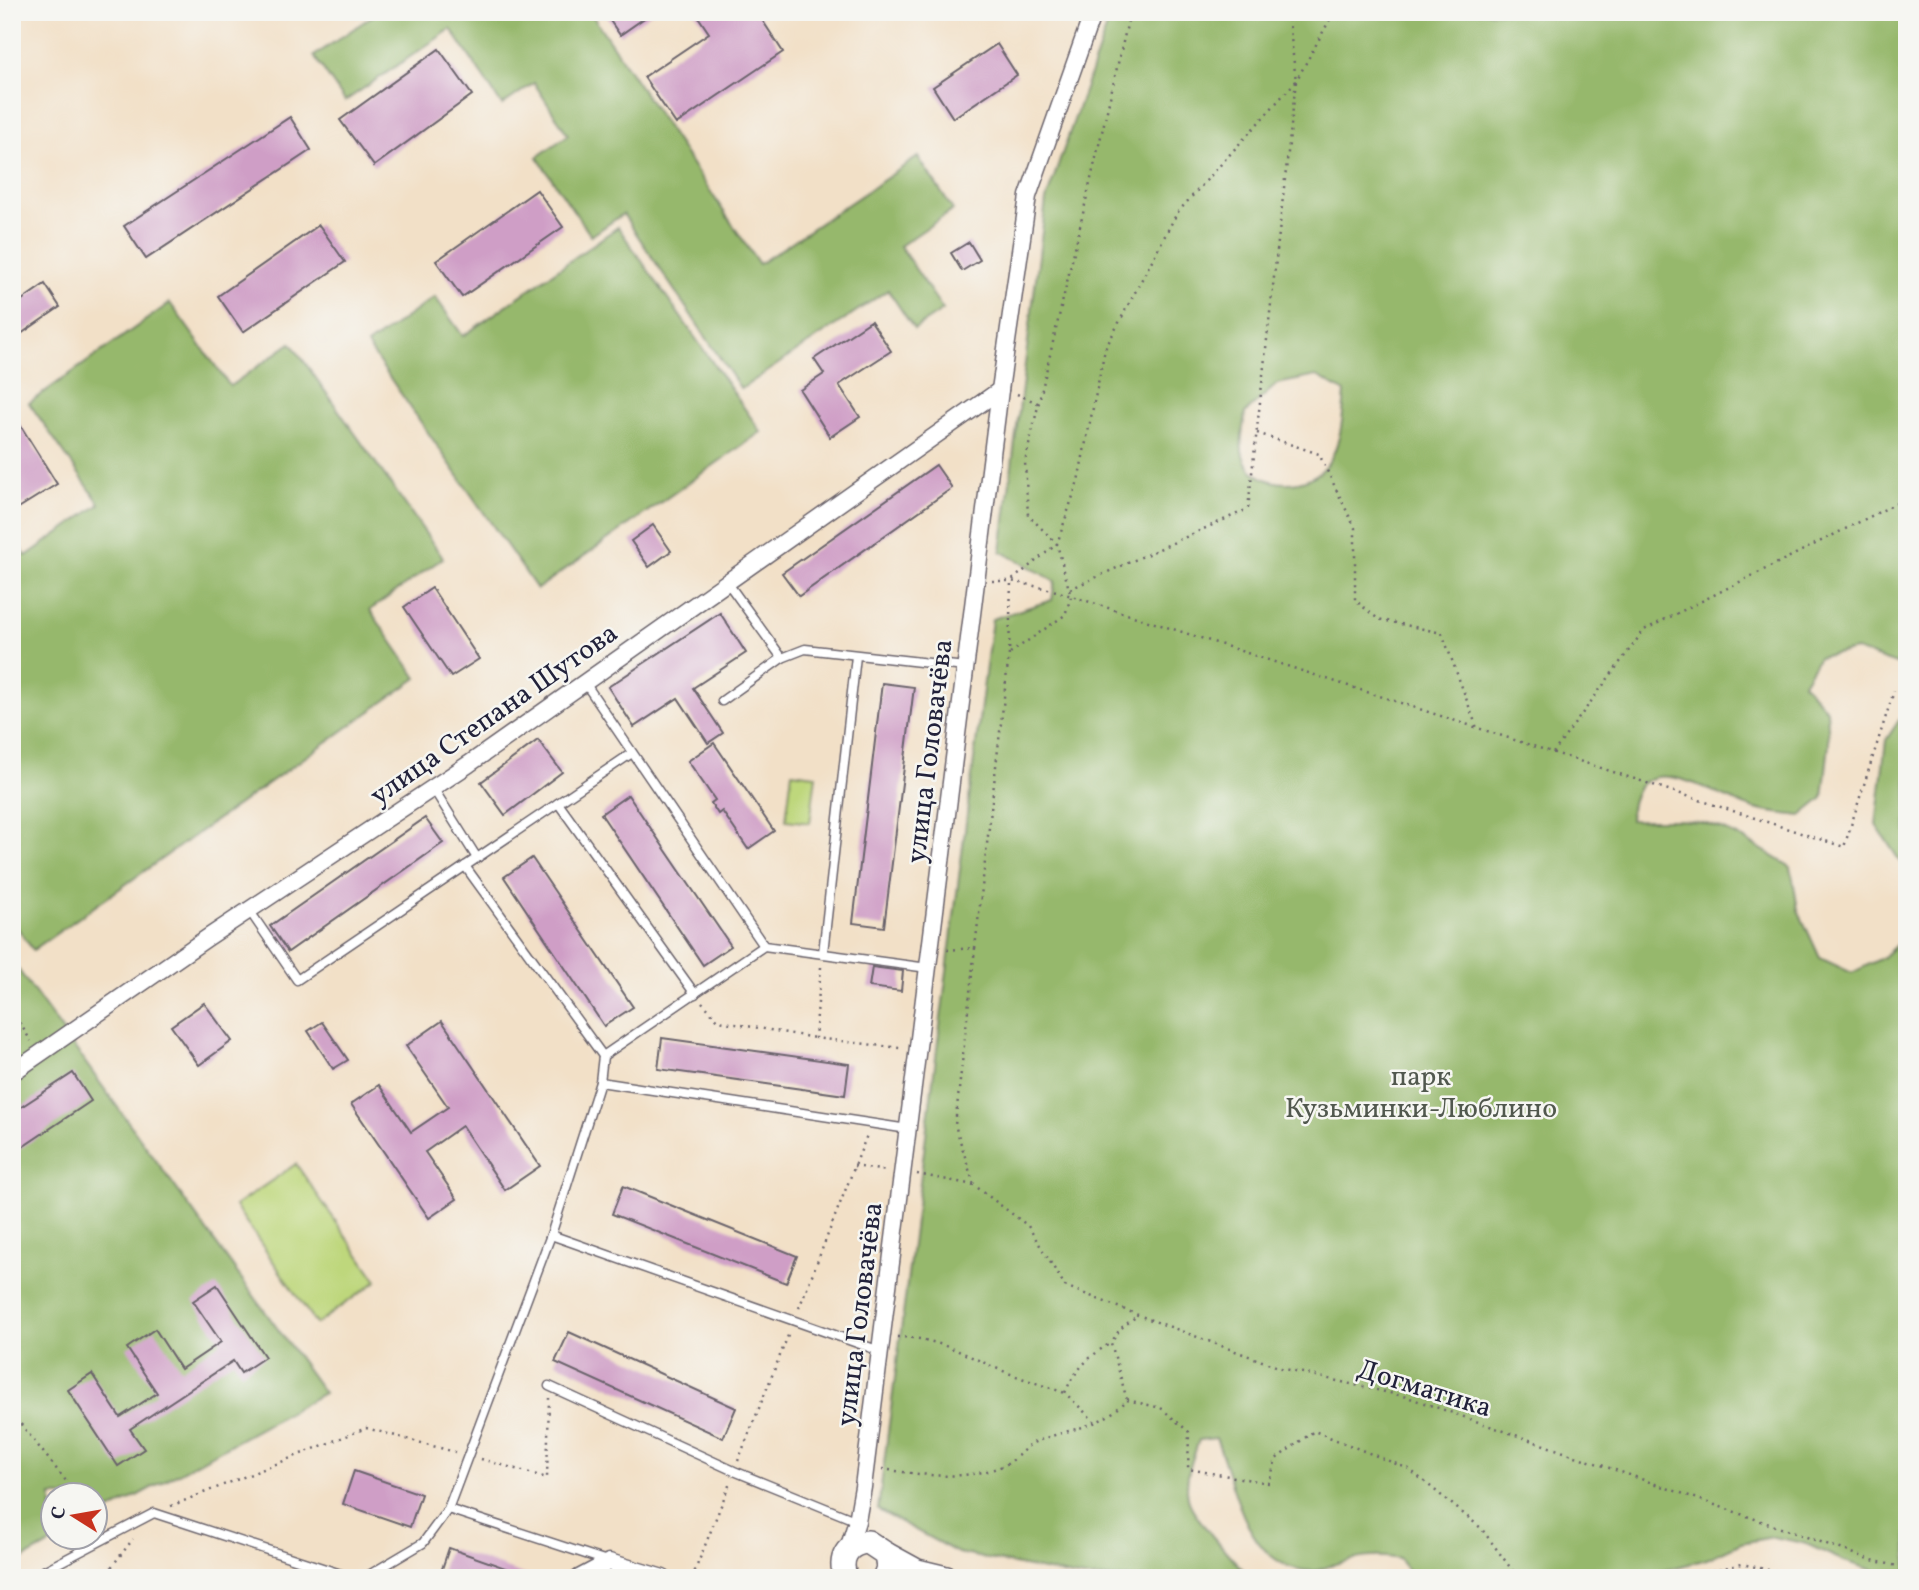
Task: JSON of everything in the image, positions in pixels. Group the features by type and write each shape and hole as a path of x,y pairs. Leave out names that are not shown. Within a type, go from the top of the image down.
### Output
{"street":[{"name":"улица Головачёва","path":"844,1569 859,1514 865,1470 881,1344 896,1172 908,1129 1000,390 1028,197 1093,12"},
{"name":"улица Степана Шутова","path":"12,1073 249,909 433,788 1000,390"},
{"path":"859,1514 883,1551 888,1568 884,1578"},
{"path":"844,1569 868,1542 902,1565 938,1576"},
{"path":"579,1578 609,1562 663,1578"},
{"path":"898,1578 938,1576"}],"lane":[{"path":"727,582 782,658"},
{"path":"722,701 782,658 804,649 965,667"},
{"path":"823,953 856,656"},
{"path":"584,682 764,946"},
{"path":"249,909 297,980 632,753"},
{"path":"433,788 477,858"},
{"path":"558,803 695,993"},
{"path":"364,1578 423,1543 448,1510 551,1235 600,1082 603,1056 465,866"},
{"path":"603,1056 764,946 928,968"},
{"path":"600,1082 908,1129"},
{"path":"551,1235 794,1321 881,1344"},
{"path":"549,1386 734,1471 859,1514"},
{"path":"448,1510 609,1562"},
{"path":"30,1578 154,1513 353,1578"}],"path":[{"path":"1010,654 1065,615 1071,597 1057,544 1028,515 1025,462 1130,12"},
{"path":"1070,589 1248,509 1296,81 1288,12"},
{"path":"1011,580 1057,544 1078,481 1105,349 1177,213 1296,81 1334,12"},
{"path":"1000,390 1021,394 1040,404"},
{"path":"1257,433 1319,454 1355,528 1355,600 1378,619 1442,633 1477,728"},
{"path":"1553,753 1644,630 1907,498"},
{"path":"854,1166 974,1185 955,1125 1010,654 1011,580"},
{"path":"976,581 1011,580 1071,597 1844,847 1894,691"},
{"path":"930,947 949,950 975,948"},
{"path":"815,1038 823,953"},
{"path":"695,993 719,1021 815,1038 918,1050"},
{"path":"12,1011 39,1052"},
{"path":"12,1034 24,1030"},
{"path":"692,1578 871,1124"},
{"name":"Догматика","path":"974,1185 1028,1226 1065,1286 1281,1368 1407,1397 1875,1561 1907,1567"},
{"path":"1065,1393 1082,1365 1111,1343 1120,1329 1138,1315"},
{"path":"881,1344 911,1337 937,1341 1015,1376 1065,1393 1096,1423"},
{"path":"1111,1343 1127,1400"},
{"path":"103,1578 154,1513 366,1428 547,1478 549,1386"},
{"path":"865,1470 882,1469 936,1477 958,1477 1007,1465 1032,1443 1112,1416 1127,1400"},
{"path":"1127,1400 1161,1408 1189,1432 1188,1469 1269,1483 1276,1459 1314,1431 1409,1469 1481,1528 1518,1578"},
{"path":"12,1413 67,1482"},
{"path":"1678,1578 1742,1564 1804,1578"}],"green space":[{"path":"378,12 590,12 759,264 918,157 953,210 900,246 943,310 914,329 888,290 741,389 623,214 591,236 537,157 568,135 534,83 502,105 451,29 345,101 314,56"},
{"name":"парк Кузьминки-Люблино","path":"1112,12 1907,12 1907,679 1899,665 1856,650 1819,657 1803,683 1827,710 1829,744 1823,798 1801,816 1758,810 1678,778 1660,777 1645,781 1635,795 1630,820 1680,820 1710,825 1742,838 1791,867 1798,910 1820,958 1852,973 1882,958 1907,935 1907,1578 1844,1561 1804,1543 1773,1537 1741,1543 1707,1559 1637,1578 1414,1578 1399,1559 1383,1557 1351,1560 1314,1571 1291,1567 1272,1557 1258,1542 1238,1501 1216,1438 1199,1440 1188,1476 1188,1498 1206,1528 1251,1578 1083,1578 958,1553 878,1510 992,619 1052,600 1055,581 1001,551 1046,200","holes":["1317,376 1345,392 1337,445 1320,472 1299,482 1287,483 1275,482 1253,472 1242,451 1245,413 1277,384"]},
{"path":"618,227 761,432 537,589 367,345 435,297 463,336"},
{"path":"170,303 230,386 291,343 443,558 370,610 417,678 33,950 12,920 12,536 26,556 100,504 29,403"},
{"path":"1907,708 1907,879 1905,869 1876,825 1886,740"},
{"path":"792,772 816,775 810,823 786,820"},
{"path":"12,961 324,1393 108,1512 108,1482 38,1482 38,1551 12,1565"},
{"path":"296,1164 377,1281 316,1324 235,1206"}],"building":[{"path":"604,12 653,12 620,35"},
{"path":"695,12 757,12 783,52 676,124 644,77 709,33"},
{"path":"997,44 1017,75 953,118 933,87"},
{"path":"439,49 472,95 374,166 340,120"},
{"path":"290,117 311,150 146,259 124,226"},
{"path":"537,190 563,227 462,297 436,261"},
{"path":"319,225 345,262 243,332 218,296"},
{"path":"969,242 980,260 962,271 951,253"},
{"path":"45,284 60,307 12,340 12,307"},
{"path":"871,321 891,351 839,385 860,417 830,437 800,390 824,374 814,359"},
{"path":"12,412 57,484 12,512"},
{"path":"936,465 952,488 799,596 782,573"},
{"path":"653,525 671,551 649,567 631,541"},
{"path":"432,588 479,659 451,677 404,607"},
{"path":"720,613 746,653 693,688 723,733 708,743 678,698 634,727 608,687"},
{"path":"882,683 914,687 884,927 853,923"},
{"path":"538,740 562,772 505,815 481,782"},
{"path":"714,743 774,831 748,849 722,811 718,814 711,803 715,800 688,761"},
{"path":"628,795 731,946 703,965 601,814"},
{"path":"425,818 443,843 288,952 270,926"},
{"path":"532,858 633,1007 604,1026 504,877"},
{"path":"872,967 903,971 901,991 869,987"},
{"path":"204,1003 232,1041 199,1065 171,1026"},
{"path":"442,1021 540,1166 505,1190 462,1126 425,1152 457,1199 429,1218 351,1104 379,1085 411,1132 448,1107 406,1046"},
{"path":"322,1022 348,1060 333,1069 308,1031"},
{"path":"662,1038 849,1064 845,1095 658,1069"},
{"path":"73,1073 91,1101 12,1154 12,1113"},
{"path":"623,1186 797,1256 786,1283 612,1214"},
{"path":"217,1285 265,1357 241,1373 233,1361 130,1429 144,1449 118,1466 68,1390 92,1374 120,1417 157,1393 127,1348 155,1329 181,1369 221,1342 193,1301"},
{"path":"569,1332 736,1408 723,1438 555,1362"},
{"path":"354,1471 421,1494 410,1527 343,1504"},
{"path":"449,1548 528,1576 528,1578 439,1578"}]}
